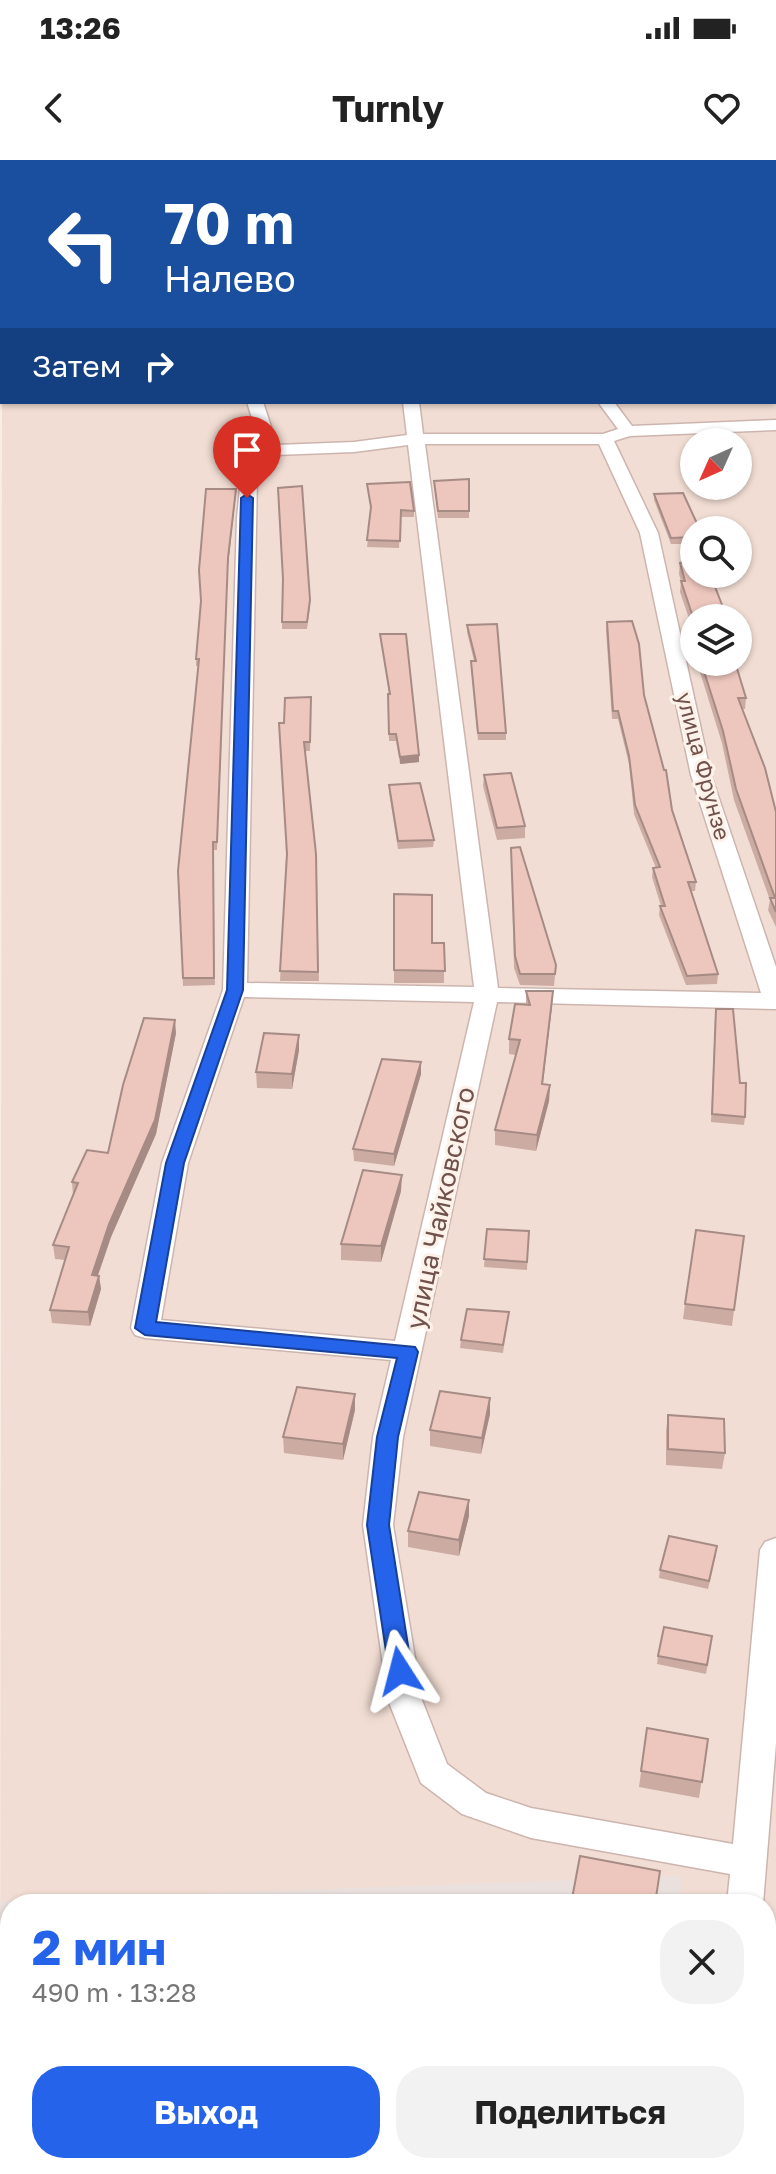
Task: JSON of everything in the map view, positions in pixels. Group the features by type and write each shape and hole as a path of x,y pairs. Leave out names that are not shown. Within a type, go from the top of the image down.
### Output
{"street":[{"path":"256,404 270,450"},
{"name":"улица Чайковского","path":"411,404 487,995 388,1437 378,1525 405,1700 433,1773 474,1804 531,1823 749,1862"},
{"path":"608,404 628,431"},
{"path":"270,450 354,447 415,439 605,439 628,431 776,425"},
{"name":"улица Фрунзе","path":"605,439 649,533 701,775 776,1001"},
{"path":"270,450 249,478 246,518 235,990 175,1163 145,1328 408,1352"},
{"path":"235,990 776,1001"},
{"path":"746,1894 776,1550"}],"shaded area":[{"path":"2,404 776,404 776,1894 0,1894"},
{"path":"682,1876 680,1894 191,1894"}],"building":[{"path":"469,479 469,511 438,511 434,481"},
{"path":"410,482 414,511 401,510 400,541 367,540 371,507 367,484"},
{"path":"302,486 310,600 307,622 282,622 278,488"},
{"path":"206,489 236,489 228,558 217,842 213,842 214,978 183,978 178,871 199,659 196,659 201,601 199,570"},
{"path":"680,493 680,500 686,500 694,516 680,516 680,538 671,538 654,494"},
{"path":"683,588 715,588 722,604 689,604"},
{"path":"632,621 639,644 644,695 666,770 672,810 696,882 688,882 718,974 687,976 660,906 665,906 653,868 660,867 635,805 629,756 618,711 613,711 607,622"},
{"path":"497,624 506,733 478,733 471,661 476,661 467,625"},
{"path":"380,634 406,634 419,755 400,757 396,734 389,734 390,694"},
{"path":"705,676 739,676 746,698 738,698 765,768 776,812 776,912 770,898 775,898 736,789 723,731"},
{"path":"311,697 310,742 304,742 316,854 318,972 280,971 287,854 279,723 284,723 285,698"},
{"path":"511,773 525,826 497,828 484,775"},
{"path":"420,783 434,840 398,841 389,785"},
{"path":"520,847 556,965 555,974 520,974 515,956 511,848"},
{"path":"394,894 432,895 432,943 444,943 445,971 394,970"},
{"path":"526,991 553,991 542,1084 550,1085 537,1135 495,1130 520,1040 509,1039 515,1004 530,1005"},
{"path":"716,1009 733,1009 740,1083 746,1083 745,1117 712,1114"},
{"path":"144,1018 175,1020 155,1120 109,1224 92,1275 99,1276 88,1312 50,1310 69,1247 53,1245 78,1183 72,1182 87,1150 108,1153 123,1085"},
{"path":"264,1033 299,1035 292,1074 256,1072"},
{"path":"382,1059 421,1062 394,1154 353,1149"},
{"path":"363,1170 402,1175 381,1246 341,1244"},
{"path":"487,1229 529,1231 527,1262 484,1259"},
{"path":"696,1230 744,1236 734,1310 685,1304"},
{"path":"467,1309 509,1312 503,1345 461,1340"},
{"path":"297,1387 355,1394 343,1444 283,1437"},
{"path":"440,1391 490,1398 482,1438 430,1430"},
{"path":"668,1415 724,1419 725,1453 668,1449"},
{"path":"419,1492 469,1500 459,1540 408,1531"},
{"path":"669,1536 717,1546 709,1581 660,1570"},
{"path":"664,1627 712,1636 707,1665 658,1656"},
{"path":"647,1728 708,1739 702,1782 641,1771"},
{"path":"580,1856 660,1871 657,1894 573,1894"}],"route":[{"path":"247,498 235,990 175,1163 145,1328 408,1352 388,1437 378,1525 400,1671"}]}
